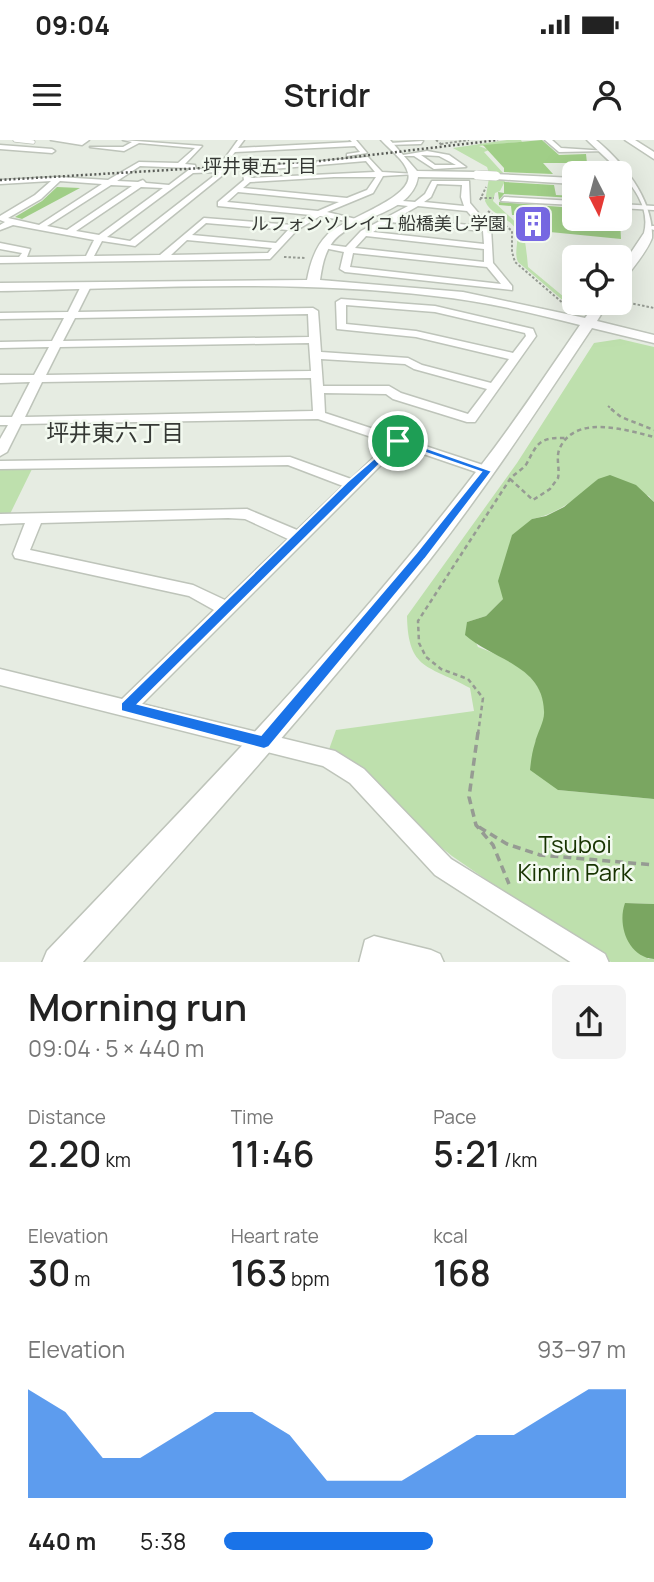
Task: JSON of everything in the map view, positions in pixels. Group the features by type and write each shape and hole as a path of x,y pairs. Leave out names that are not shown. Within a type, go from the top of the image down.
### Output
{"street":[{"path":"54,140 82,143 86,140"},
{"path":"126,140 201,147 179,166"},
{"path":"177,146 187,140 200,140"},
{"path":"233,150 354,142 364,153 222,164 233,150 241,140"},
{"path":"388,143 421,142 420,140"},
{"path":"548,140 559,150 603,150"},
{"path":"591,140 646,183 654,208 653,228 632,259"},
{"path":"630,140 654,156"},
{"path":"571,141 559,145 569,149 603,150"},
{"path":"93,146 124,149 138,142"},
{"path":"313,282 317,258 333,234 409,190 413,174 388,143"},
{"path":"0,147 52,150"},
{"path":"400,156 436,151 449,156 463,167 434,167 415,154"},
{"path":"145,164 160,155"},
{"path":"248,180 244,169 368,159 380,175"},
{"path":"43,225 139,164 193,166 192,171"},
{"path":"159,172 168,165"},
{"path":"58,179 38,197 2,218 12,222 99,239 132,244 226,170 192,171 99,239 89,258"},
{"path":"353,222 319,214 221,204 248,180 413,174 562,181"},
{"path":"0,175 15,178 0,191"},
{"path":"0,260 270,256 294,228 374,188 380,175"},
{"path":"309,176 314,183 338,185"},
{"path":"68,233 149,178"},
{"path":"0,182 58,179 180,188"},
{"path":"434,182 466,183 462,195 467,209 487,229 490,265 509,288 345,269 349,249 365,233 417,204 428,195 434,182"},
{"path":"632,183 646,183"},
{"path":"362,187 374,188"},
{"path":"190,189 200,190"},
{"path":"237,190 348,200"},
{"path":"504,199 562,202"},
{"path":"393,201 467,209"},
{"path":"632,207 654,208"},
{"path":"68,209 109,214"},
{"path":"120,215 142,217"},
{"path":"153,218 178,222"},
{"path":"390,219 487,229"},
{"path":"162,258 204,220 294,228"},
{"path":"0,228 12,222"},
{"path":"365,233 488,247"},
{"path":"185,237 278,246"},
{"path":"0,246 27,251 22,259"},
{"path":"323,247 490,265"},
{"path":"0,287 313,282 400,288 580,317 654,339"},
{"path":"0,452 86,286"},
{"path":"391,306 400,288"},
{"path":"317,389 352,388 377,391 384,397 397,397 471,419 516,358 531,336 529,331 435,309 341,302 341,327 407,335 422,334 433,339 516,358"},
{"path":"0,316 313,311 319,415"},
{"path":"59,962 264,743 421,556 487,471 541,389 583,315"},
{"path":"0,345 313,340"},
{"path":"314,355 408,361 418,367 494,387"},
{"path":"0,379 316,374"},
{"path":"0,421 319,415 487,471"},
{"path":"126,707 351,484 398,441"},
{"path":"0,465 289,461 351,484"},
{"path":"0,519 247,514 298,537"},
{"path":"35,518 21,554 193,591 226,608"},
{"path":"0,677 328,758 357,776 443,867 596,962"},
{"path":"372,962 374,949 431,962"}],"lane":[{"path":"15,140 33,142"}],"path":[{"path":"436,140 448,148"},
{"path":"480,198 492,179"},
{"path":"480,198 504,199"},
{"path":"480,198 487,210 513,229 515,234 512,255 515,262 580,317"},
{"path":"270,256 312,258"},
{"path":"632,303 654,308"},
{"path":"608,405 621,417 654,430"},
{"path":"510,479 533,500 548,492 559,476 559,450 568,438 581,430 598,427 621,429 654,437"},
{"path":"510,886 493,845 476,825 469,797 483,698 473,683 464,676 437,667 424,654 417,640 416,625 421,613 510,479 516,471 526,466 530,450 540,440 568,438"},
{"path":"476,825 507,844 540,855 654,865"}],"green space":[{"path":"507,140 522,142 479,146 489,150 484,152 504,174 489,173 487,167 453,148"},
{"path":"489,178 506,179 500,191 495,193 493,201 521,229 528,267 562,295 562,300 518,262 515,228 485,201"},
{"name":"Tsuboi Kinrin Park","path":"620,339 654,347 654,502 649,496 598,479 568,504 532,519 503,599 486,616 467,622 478,647 512,663 531,678 538,688 545,712 535,743 558,790 654,799 654,904 625,903 648,959 654,959 654,962 611,962 574,940 452,856 327,755 336,730 474,711 470,688 432,670 417,657 408,634 407,616 517,463 594,343"},
{"path":"32,469 10,514 0,514 0,470"}],"shaded area":[{"path":"610,475 636,485 654,502 654,799 558,790 530,770 544,715 541,696 535,683 515,665 465,635 467,622 486,616 503,599 498,581 512,535 532,519 546,516 564,507 598,479"},
{"path":"625,903 654,904 654,959 645,957 631,946 622,921"}],"building":[{"path":"542,140 559,155 586,154 587,161 543,163 553,174 504,172 504,168 483,145"},
{"path":"504,182 554,185 556,195 562,197 504,194 499,200 498,192 504,193"},
{"path":"57,187 80,188 22,219 15,217 42,201"},
{"name":"ルフォンソレイユ 船橋美し学園","path":"499,202 562,207 562,231 621,231 621,239 550,232 550,229 528,230 516,215 512,215 511,206 499,205"}],"railway":[{"path":"0,180 320,161 498,140"}],"place":[{"name":"ルフォンソレイユ 船橋美し学園","path":"533,224"}],"district":[{"name":"坪井東五丁目","path":"260,166"},
{"name":"坪井東六丁目","path":"115,433"}],"route":[{"path":"398,441 487,471 421,556 264,743 126,707 351,484 398,441"}]}
